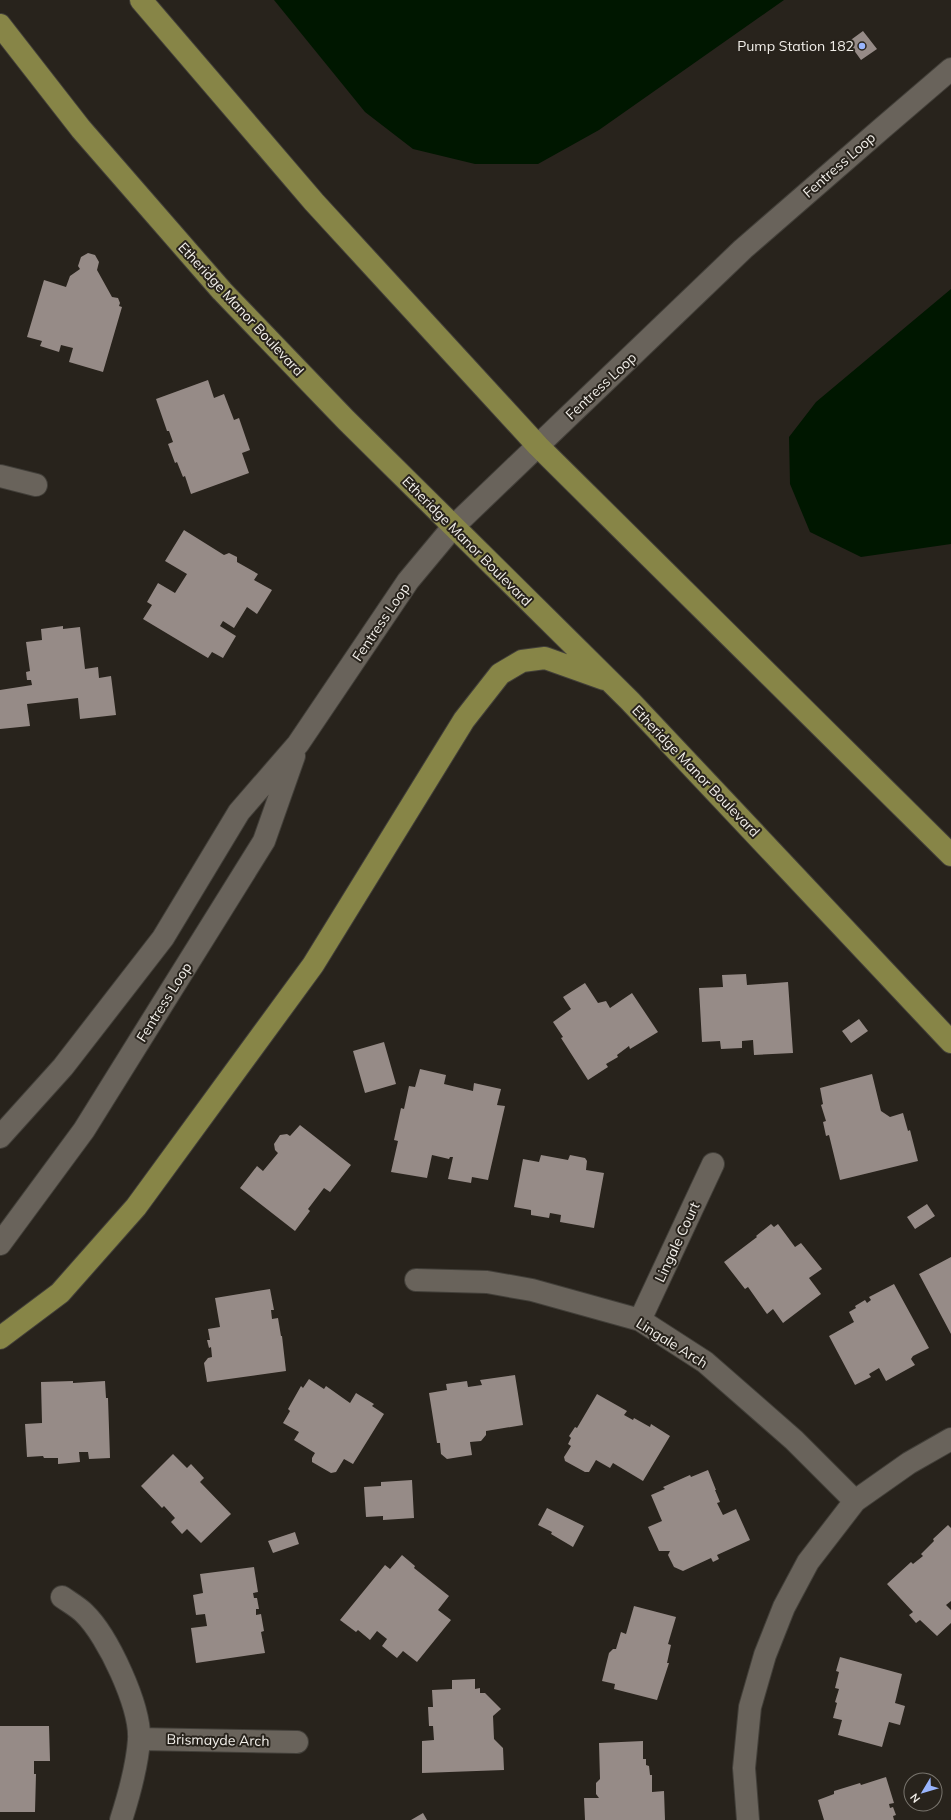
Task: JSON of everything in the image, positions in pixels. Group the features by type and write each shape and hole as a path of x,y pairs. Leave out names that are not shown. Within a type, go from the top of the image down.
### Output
{"main road":[{"path":"141,0 314,202 538,446 951,855"},
{"name":"Etheridge Manor Boulevard","path":"0,25 80,129 222,291 346,420 610,681 951,1042"},
{"path":"0,1338 60,1292 136,1207 313,965 464,720 500,674 522,662 545,658 610,681"}],"street":[{"name":"Fentress Loop","path":"0,1137 63,1067 163,938 239,812 298,744 408,581 453,527 743,250 951,69"},
{"path":"0,476 36,485"},
{"name":"Fentress Loop","path":"0,1244 84,1130 264,841 298,744"},
{"name":"Lingale Court","path":"640,1320 713,1164"},
{"name":"Lingale Arch","path":"416,1280 487,1282 532,1290 640,1320 705,1362 794,1440 855,1501"},
{"path":"748,1820 744,1768 750,1707 765,1655 784,1607 808,1562 855,1501 909,1463 951,1439"},
{"path":"62,1597 85,1614 102,1637 127,1684 135,1710 139,1739 129,1796 121,1820"},
{"name":"Brismayde Arch","path":"139,1739 297,1742"}],"shaded area":[{"path":"274,0 784,0 599,130 538,164 475,164 413,149 365,112"},
{"path":"951,289 951,544 861,557 810,532 790,484 789,437 816,402"}],"building":[{"name":"Pump Station 182","path":"863,31 877,49 861,60 848,42"},
{"path":"88,253 95,255 99,262 97,270 112,297 118,298 120,303 119,306 122,307 103,372 69,362 73,348 61,345 59,352 40,346 42,341 27,337 44,280 66,287 70,276 80,269 78,266 81,257"},
{"path":"208,380 214,398 224,394 234,420 239,418 250,450 242,453 249,473 191,494 185,476 183,477 177,462 175,463 168,444 173,442 169,431 167,431 156,399"},
{"path":"184,530 224,555 229,553 237,557 237,562 258,574 254,580 272,590 257,614 247,607 234,628 223,621 220,626 236,636 223,658 212,652 208,658 143,619 152,605 147,602 158,583 175,593 187,574 165,561"},
{"path":"63,626 63,629 80,627 85,669 98,667 99,678 111,676 116,715 80,719 78,698 27,704 30,726 0,729 0,690 32,685 31,680 27,680 26,672 30,671 26,642 42,640 41,629"},
{"path":"746,974 747,985 788,982 793,1053 754,1055 753,1040 742,1041 742,1048 721,1049 720,1041 702,1042 699,988 723,987 722,975"},
{"path":"585,983 598,1003 606,1001 610,1008 632,993 658,1032 630,1049 629,1046 617,1055 618,1057 606,1064 608,1067 588,1080 561,1038 563,1037 553,1022 571,1009 563,997"},
{"path":"859,1019 868,1031 851,1043 842,1031"},
{"path":"384,1042 396,1084 365,1093 353,1051"},
{"path":"420,1069 446,1075 444,1084 473,1091 474,1083 501,1089 497,1105 505,1106 488,1180 472,1177 471,1183 448,1179 453,1157 450,1157 449,1159 432,1155 427,1178 391,1172 398,1141 394,1140 401,1108 404,1109 409,1086 415,1087"},
{"path":"872,1074 881,1111 890,1117 903,1113 908,1131 910,1130 918,1161 840,1180 829,1135 826,1136 823,1122 826,1121 821,1105 823,1104 820,1088"},
{"path":"300,1125 351,1165 330,1192 324,1188 308,1209 310,1211 295,1231 240,1188 257,1166 263,1171 278,1153 275,1150 274,1144 280,1135 287,1134 290,1136"},
{"path":"541,1155 568,1160 570,1155 585,1158 587,1161 586,1170 604,1173 594,1228 560,1222 561,1215 550,1213 549,1218 531,1215 531,1210 514,1207 523,1159 539,1162"},
{"path":"927,1204 935,1216 915,1229 907,1217"},
{"path":"771,1224 774,1227 778,1224 795,1247 801,1243 822,1269 809,1278 821,1294 783,1323 773,1309 767,1314 748,1287 745,1289 724,1262 757,1237 756,1236"},
{"path":"951,1257 951,1334 919,1274"},
{"path":"894,1284 929,1348 913,1356 911,1359 915,1365 886,1381 879,1368 869,1374 871,1377 855,1385 829,1336 854,1322 849,1312 856,1308 855,1306 865,1300 867,1303 871,1300 869,1297"},
{"path":"270,1289 274,1310 271,1310 272,1319 278,1318 282,1336 286,1371 207,1382 204,1363 208,1358 212,1357 211,1347 209,1348 207,1340 210,1340 208,1329 220,1327 215,1298"},
{"path":"515,1375 523,1425 486,1431 486,1435 481,1441 470,1442 472,1455 447,1459 441,1454 440,1443 437,1443 429,1393 447,1390 446,1384 467,1381 468,1387 482,1385 480,1380"},
{"path":"309,1379 324,1389 326,1386 350,1403 356,1393 374,1404 372,1406 384,1414 353,1464 344,1459 336,1472 331,1473 312,1462 312,1458 315,1453 294,1440 299,1432 283,1423 290,1411 288,1409 301,1386 303,1388"},
{"path":"73,1381 73,1383 105,1381 106,1398 108,1398 110,1458 89,1459 88,1452 79,1452 80,1462 58,1464 58,1458 44,1458 43,1456 27,1457 25,1424 42,1423 41,1382"},
{"path":"597,1394 627,1411 624,1415 633,1420 634,1418 650,1427 651,1424 670,1436 643,1481 613,1463 610,1468 596,1460 589,1472 585,1472 565,1461 564,1457 571,1446 568,1444 571,1438 569,1436 575,1427 577,1428"},
{"path":"173,1454 187,1468 191,1464 204,1478 200,1482 231,1514 201,1543 187,1529 182,1534 171,1522 175,1518 164,1506 162,1508 141,1486"},
{"path":"708,1470 720,1502 717,1503 723,1515 736,1509 750,1540 717,1555 719,1559 713,1562 711,1558 683,1571 674,1567 668,1555 670,1551 659,1551 648,1527 662,1521 651,1495 665,1489 663,1487 690,1475 691,1477"},
{"path":"412,1480 414,1518 383,1520 383,1516 366,1517 364,1487 381,1486 381,1482"},
{"path":"547,1508 584,1526 573,1547 551,1534 552,1532 538,1525"},
{"path":"948,1525 951,1528 951,1601 946,1605 951,1610 951,1623 937,1636 920,1620 916,1623 909,1615 913,1612 887,1584 911,1562 913,1564 923,1556 921,1554 934,1541 933,1539"},
{"path":"295,1532 299,1544 273,1553 268,1541"},
{"path":"402,1555 415,1566 414,1568 449,1596 438,1610 451,1620 417,1662 403,1651 397,1658 382,1646 387,1639 377,1631 370,1640 358,1630 356,1632 340,1620 385,1565 390,1569"},
{"path":"254,1567 258,1592 253,1593 254,1598 257,1598 259,1609 256,1609 256,1615 261,1614 264,1631 261,1632 265,1653 196,1663 191,1628 207,1626 205,1614 196,1615 193,1595 203,1593 200,1574"},
{"path":"634,1606 676,1617 668,1644 671,1645 667,1663 669,1663 657,1700 614,1689 615,1684 602,1681 609,1653 613,1649 616,1649 621,1632 626,1634"},
{"path":"840,1657 902,1674 895,1703 905,1706 900,1725 889,1722 882,1747 838,1735 842,1720 833,1718 837,1703 835,1702 839,1689 835,1688 839,1672 836,1671"},
{"path":"475,1679 475,1689 480,1688 480,1693 485,1693 501,1709 493,1716 494,1739 503,1748 504,1770 422,1773 422,1741 434,1740 433,1726 429,1726 428,1707 433,1707 432,1690 452,1689 452,1680"},
{"path":"0,1726 49,1726 50,1761 34,1761 34,1774 36,1774 35,1812 0,1812"},
{"path":"643,1741 643,1759 646,1759 646,1765 649,1766 650,1775 652,1775 652,1792 664,1791 665,1820 585,1820 584,1798 599,1798 596,1794 596,1783 600,1779 599,1743"},
{"path":"886,1777 894,1803 889,1804 890,1808 893,1807 896,1815 893,1816 894,1820 824,1820 818,1800 834,1794 834,1791 860,1783 861,1785"},
{"path":"423,1813 427,1820 411,1820"}],"place":[{"name":"Pump Station 182","path":"862,46"}]}
